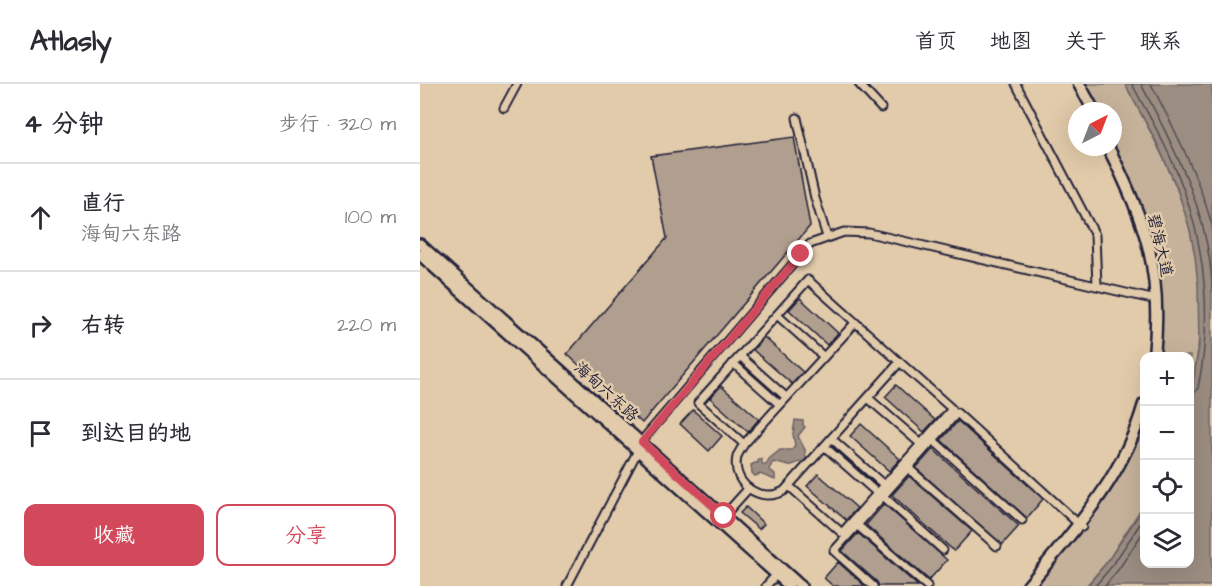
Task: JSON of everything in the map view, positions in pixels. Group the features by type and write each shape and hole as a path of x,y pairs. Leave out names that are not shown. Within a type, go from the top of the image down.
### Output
{"main road":[{"path":"1077,84 1086,102"},
{"name":"碧海大道","path":"1114,156 1133,196 1153,268 1156,300 1156,352"},
{"name":"碧海大道","path":"1115,156 1137,196 1152,240 1160,290 1161,317 1157,352"},
{"name":"海甸六东路","path":"420,244 779,572 801,586"},
{"name":"海甸六东路","path":"420,255 640,446"},
{"path":"1028,586 1081,526 1105,492 1123,461 1144,406"},
{"path":"1033,586 1114,485 1132,450 1140,428"},
{"name":"海甸六东路","path":"779,572 789,586"}],"street":[{"path":"504,108 517,84"},
{"path":"859,84 881,108"},
{"path":"1016,84 1095,235 1097,286"},
{"path":"797,118 815,198 827,237"},
{"path":"567,586 640,446 810,244 844,232 869,233 1156,300"},
{"path":"744,444 698,403 808,280 1081,526"},
{"path":"777,315 824,357"},
{"path":"855,323 744,444 737,456 738,469 742,483 748,489 766,496 778,495 789,486 899,363"},
{"path":"740,356 786,397"},
{"path":"733,363 780,405"},
{"path":"868,398 921,444"},
{"path":"789,486 842,532 908,468 933,440 954,411"},
{"path":"873,586 834,551 880,495 884,485 954,411"},
{"path":"832,439 884,485"},
{"path":"933,440 1022,520"},
{"path":"825,447 943,550"},
{"path":"908,468 997,546"},
{"path":"721,519 748,489"},
{"path":"857,525 927,586"},
{"path":"766,586 779,572"}],"shaded area":[{"path":"1080,84 1125,84 1165,160 1176,187 1185,212 1197,264 1200,317 1194,374 1194,352 1157,352 1151,240 1132,186 1117,156 1122,156 1122,102 1089,102"},
{"path":"1140,424 1140,510 1107,562 1086,586 1030,586 1128,458"}],"water":[{"path":"1125,84 1212,84 1212,586 1087,586 1107,562 1140,513 1140,568 1194,568 1194,376 1199,346 1198,285 1190,230 1177,188 1157,143"},
{"path":"795,420 803,421 805,427 798,436 805,450 806,460 789,466 773,462 769,469 775,474 775,480 760,474 755,476 751,465 758,463 761,459 763,465 766,465 769,459 780,450 792,450 795,446 793,434"}],"building":[{"path":"794,137 810,226 642,423 567,354 667,238 651,156"},
{"path":"800,298 838,333 827,345 789,310"},
{"path":"764,337 803,372 792,384 753,350"},
{"path":"896,385 935,420 924,432 885,397"},
{"path":"721,386 759,419 748,432 710,398"},
{"path":"693,410 722,436 709,451 680,424"},
{"path":"958,421 1043,499 1027,518 941,440"},
{"path":"861,424 900,459 889,471 850,436"},
{"path":"933,449 1019,526 1002,545 916,468"},
{"path":"818,474 857,508 846,520 807,486"},
{"path":"909,476 972,531 954,551 892,495"},
{"path":"884,504 947,560 929,580 866,525"},
{"path":"746,507 764,524 759,529 740,513"},
{"path":"858,533 918,586 879,586 842,551"},
{"path":"838,562 865,586 833,586 824,578"}],"route":[{"path":"724,516 642,442 801,254"}]}
